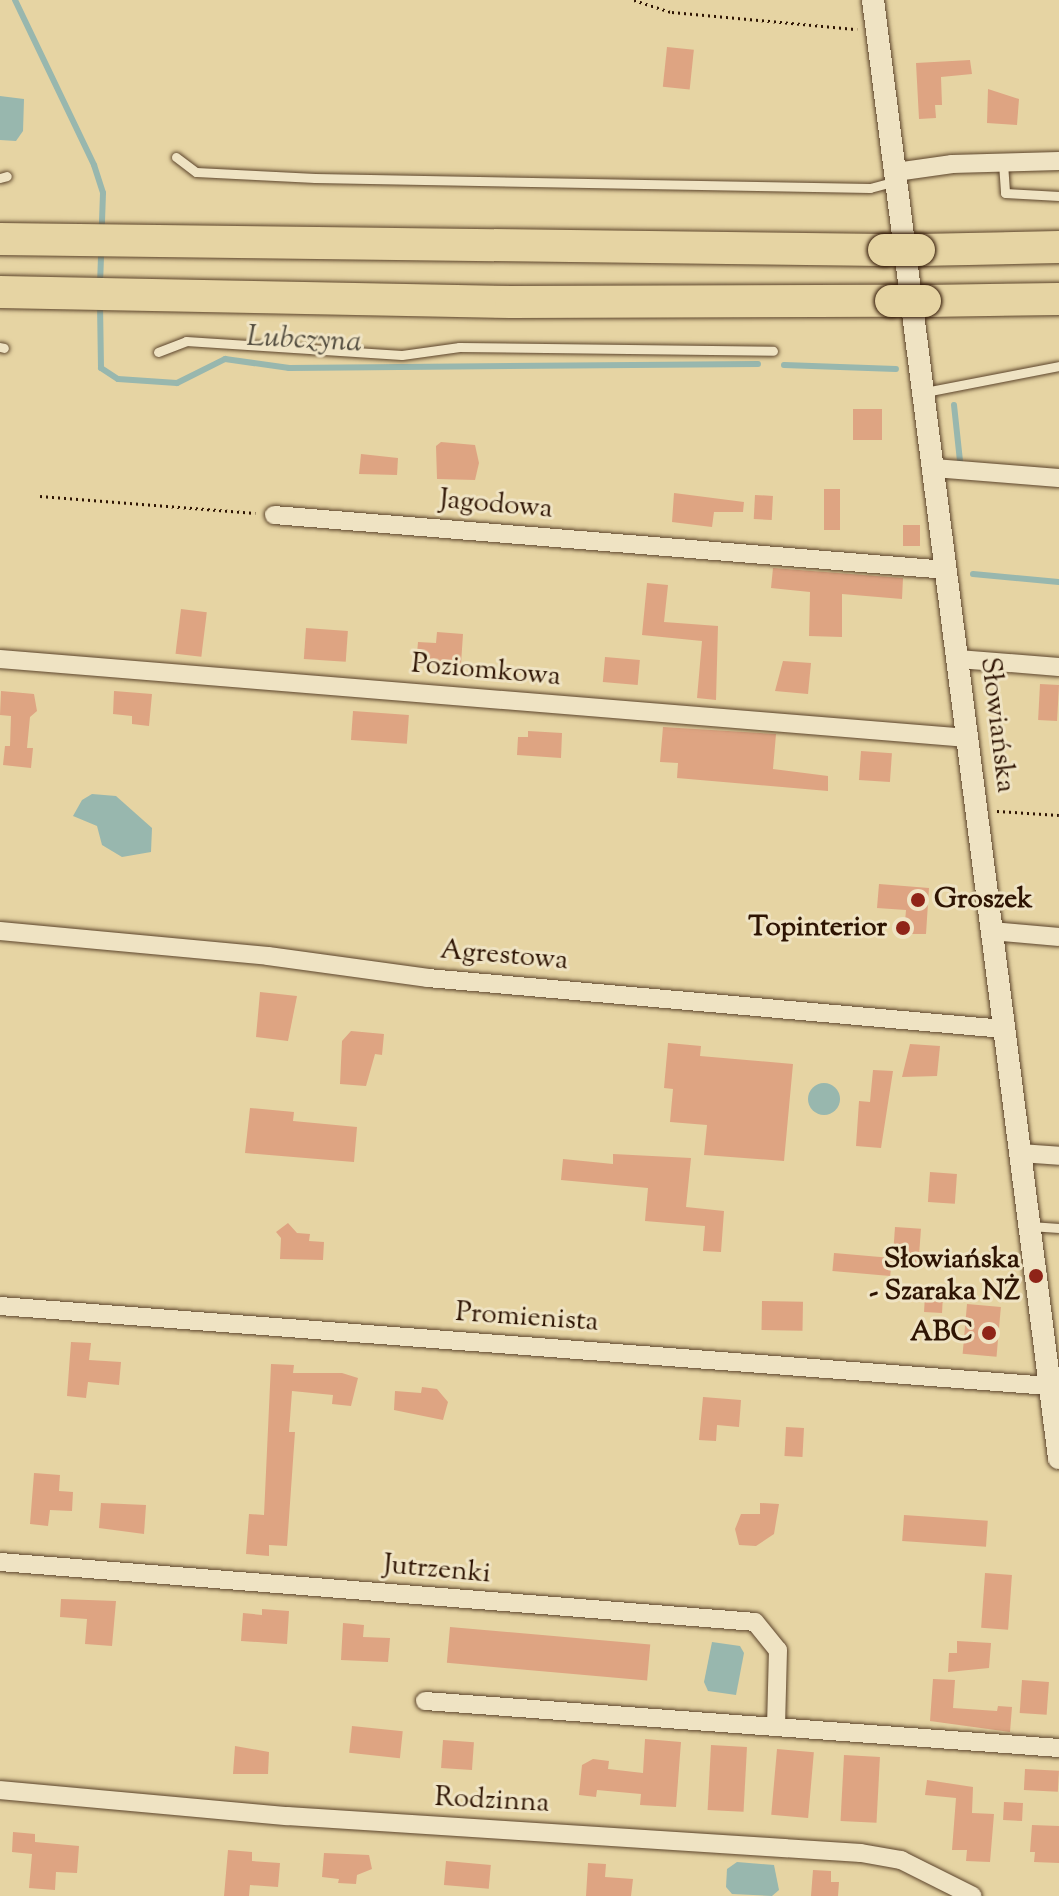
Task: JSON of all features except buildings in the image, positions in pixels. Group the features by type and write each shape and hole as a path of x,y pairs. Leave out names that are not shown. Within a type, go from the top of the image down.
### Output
{"highway":[{"path":"0,239 884,250 1059,247"},
{"path":"0,292 511,302 1059,299"}],"street":[{"name":"Słowiańska","path":"873,0 1059,1458"},
{"path":"896,176 1003,163 1059,161"},
{"path":"934,468 1059,478"},
{"name":"Jagodowa","path":"274,515 947,570"},
{"name":"Poziomkowa","path":"0,659 968,738"},
{"path":"958,659 1059,667"},
{"name":"Agrestowa","path":"0,931 428,978 1004,1029"},
{"path":"992,931 1059,937"},
{"path":"1020,1153 1059,1156"},
{"name":"Promienista","path":"0,1306 1050,1386"},
{"name":"Jutrzenki","path":"0,1562 755,1622 778,1650 776,1727"},
{"path":"425,1701 1059,1748"},
{"name":"Rodzinna","path":"0,1790 287,1816 861,1853 901,1860 973,1896"}],"lane":[{"path":"176,157 196,172 315,178 870,188 896,176"},
{"path":"1003,163 1005,193 1059,196"},
{"path":"158,352 186,341 402,355 459,347 773,351"},
{"path":"924,392 1059,366"},
{"path":"1030,1226 1059,1228"}],"path":[{"path":"634,0 672,12 877,31"},
{"path":"40,496 274,515"},
{"path":"977,809 1059,815"}],"water":[{"path":"0,96 24,99 23,131 16,141 0,140"},
{"path":"92,794 116,796 152,828 151,852 122,857 102,845 97,826 73,816 82,800"},
{"path":"824,1083 836,1087 840,1099 836,1111 824,1115 812,1111 808,1099 812,1087"},
{"path":"712,1642 740,1646 744,1653 736,1695 708,1691 704,1682"},
{"path":"737,1862 774,1865 779,1890 772,1896 732,1894 726,1887 727,1869"}],"waterway":[{"name":"Lubczyna","path":"15,0 94,165 103,193 102,229"},
{"name":"Lubczyna","path":"100,285 101,248"},
{"name":"Lubczyna","path":"100,304 101,368 118,379 177,383 225,359 289,368 758,364"},
{"name":"Lubczyna","path":"784,365 896,369"},
{"name":"Lubczyna","path":"954,405 960,461"},
{"name":"Lubczyna","path":"973,574 1059,582"}],"place":[{"name":"Groszek","path":"918,900"},
{"name":"Topinterior","path":"903,928"},
{"name":"Słowiańska - Szaraka NŻ","path":"1036,1276"},
{"name":"ABC","path":"989,1333"}]}
